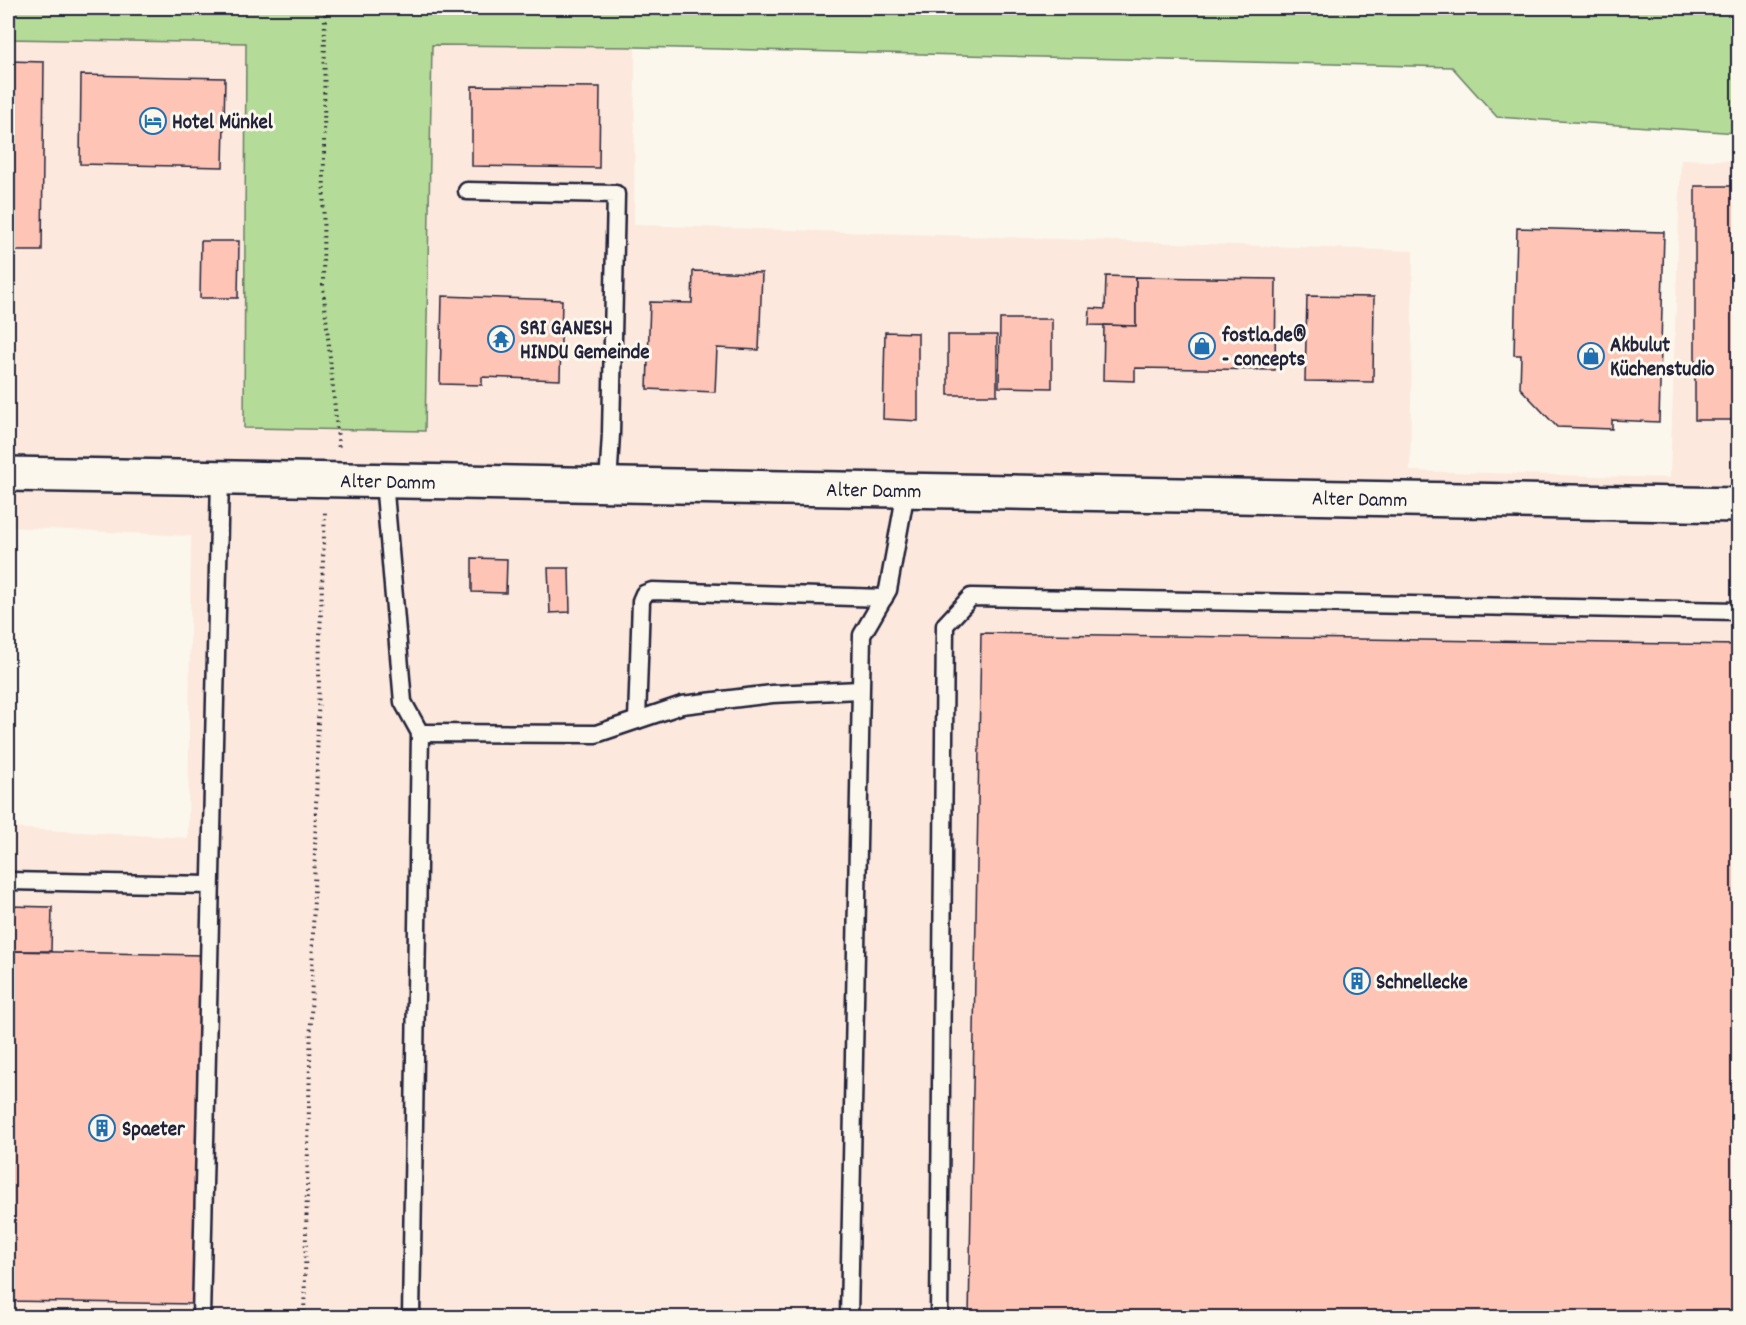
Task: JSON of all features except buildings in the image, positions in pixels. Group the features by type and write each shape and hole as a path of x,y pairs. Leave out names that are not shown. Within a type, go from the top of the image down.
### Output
{"street":[{"name":"Alter Damm","path":"8,474 1738,506"}],"lane":[{"path":"467,191 616,194 608,485"},
{"path":"201,1317 220,478"},
{"path":"384,481 403,702 420,732 411,1317"},
{"path":"849,1317 862,635 888,590 906,490"},
{"path":"637,720 641,602 644,594 652,591 884,598"},
{"path":"939,1317 945,625 971,597 1738,611"},
{"path":"420,732 596,734 682,705 772,694 860,690"},
{"path":"8,881 210,885"}],"path":[{"path":"304,1317 320,636 333,481 339,445 323,286 325,8"}],"shaded area":[{"path":"8,39 246,42 244,428 425,431 432,45 635,47 634,225 1413,251 1410,471 1670,478 1681,159 1738,161 1738,1317 8,1317 8,828 188,838 191,536 8,527"}],"green space":[{"path":"8,8 1738,8 1738,133 1497,117 1452,67 635,47 432,45 425,431 244,428 246,43 8,39"}],"place":[{"name":"Hotel Münkel","path":"153,121"},
{"name":"SRI GANESH HINDU Gemeinde","path":"501,339"},
{"name":"fostla.de® - concepts","path":"1202,346"},
{"name":"Akbulut Küchenstudio","path":"1591,356"},
{"name":"Schnellecke","path":"1357,981"},
{"name":"Spaeter","path":"102,1128"}]}
